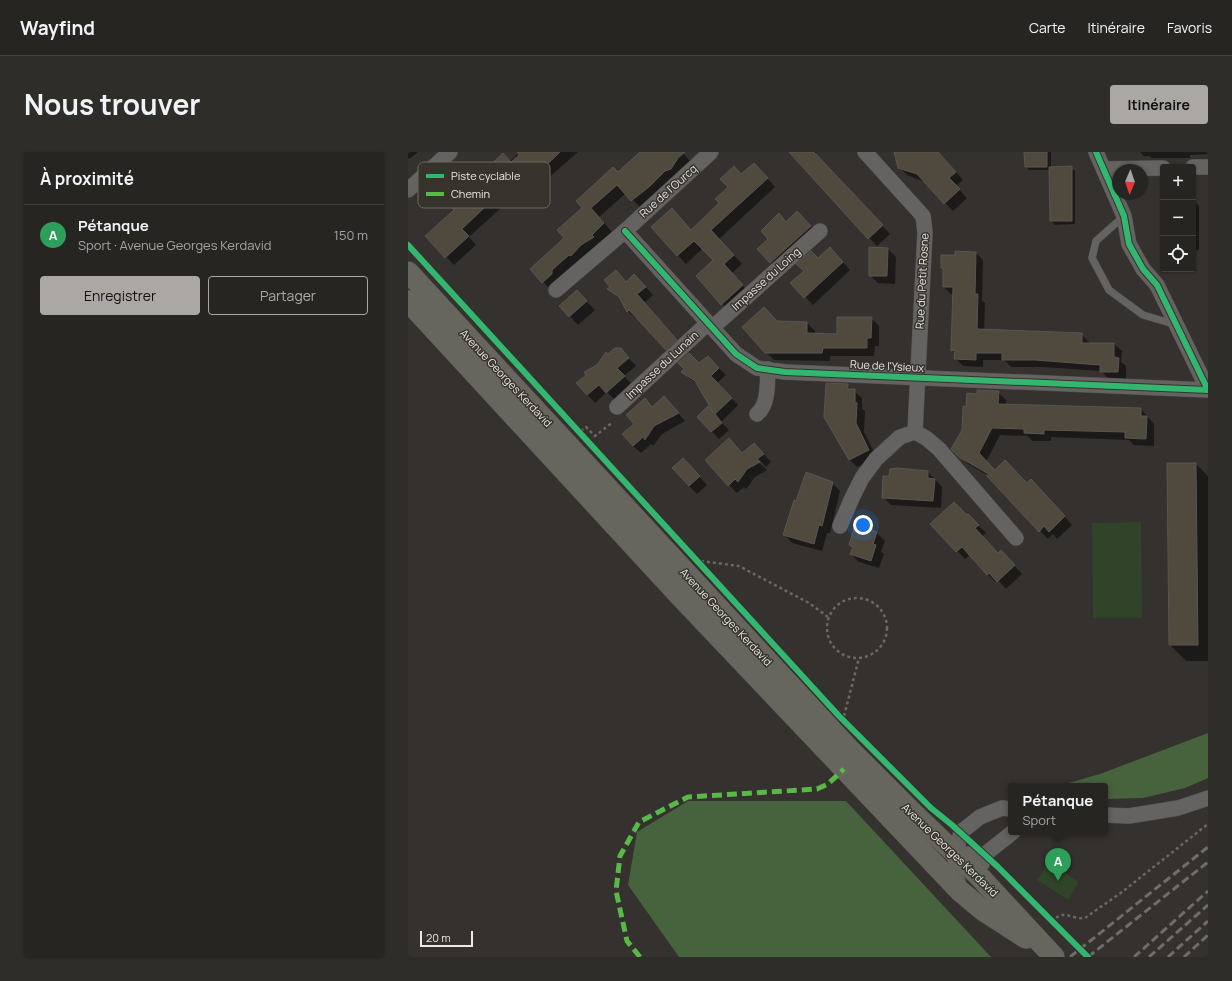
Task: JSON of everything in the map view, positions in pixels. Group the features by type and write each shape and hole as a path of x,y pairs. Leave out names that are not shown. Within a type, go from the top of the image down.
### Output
{"main road":[{"name":"Avenue Georges Kerdavid","path":"408,272 848,748 914,815 979,876 1053,955"},
{"name":"Avenue Georges Kerdavid","path":"408,301 679,595 960,892 984,911 1053,955"}],"street":[{"path":"439,162 450,152"},
{"name":"Rue de l'Ourcq","path":"556,290 625,231 711,152"},
{"name":"Rue du Petit Rosne","path":"865,152 923,216 925,232 915,432"},
{"path":"1096,152 1124,216 1129,244 1143,269 1156,285 1208,390"},
{"path":"1196,167 1208,167"},
{"path":"1104,168 1160,168"},
{"path":"408,190 418,181"},
{"name":"Rue de l'Ysieux","path":"625,231 736,354 758,368 785,372 1208,390"},
{"name":"Impasse du Loing","path":"710,326 820,231"},
{"name":"Impasse du Lunain","path":"617,407 710,326"},
{"path":"757,414 765,402 768,370"},
{"path":"840,526 859,484 876,458 900,437 915,432 926,438 938,449 1016,538"},
{"path":"1108,815 1129,816 1178,808 1208,798"},
{"path":"960,892 955,870 956,853 960,832 980,818 1002,808 1008,809"},
{"path":"899,829 933,850 984,855"},
{"path":"979,876 984,855 1009,835"}],"lane":[{"path":"1124,216 1096,242 1092,258 1109,290 1143,315 1176,324"}],"path":[{"path":"579,433 586,427 596,436 618,417 617,407"},
{"path":"574,427 584,439"},
{"path":"696,560 704,570"},
{"path":"696,560 739,566 810,603 828,617"},
{"path":"850,598 860,598 870,601 878,606 884,614 887,623 883,642 873,652 859,658 849,657 840,653 833,646 828,637 826,627 828,617 833,608 850,598"},
{"path":"841,718 859,658"},
{"path":"1048,917 1056,925 1059,916 1064,914 1079,919 1084,918 1122,892 1208,824"}],"green space":[{"path":"1141,522 1142,618 1093,618 1092,523"},
{"path":"1208,733 1208,778 1185,788 1143,798 1108,799 1108,783 1068,783 1100,774"},
{"path":"688,801 846,801 991,957 679,957 628,885 637,832"},
{"path":"1049,862 1079,882 1068,900 1037,880"}],"building":[{"path":"517,152 560,152 550,162 511,162 519,155"},
{"path":"640,152 685,152 678,158 671,169 665,171 649,187 631,201 617,185 591,208 604,223 592,235 594,237 581,245 571,256 569,255 552,270 552,274 542,283 530,269 564,238 557,230 582,208 576,201 613,167 618,172"},
{"path":"789,152 814,152 883,225 868,239"},
{"path":"894,152 938,152 956,172 949,178 960,189 944,204 917,174 898,168"},
{"path":"1024,152 1047,152 1047,167 1025,167"},
{"path":"503,153 511,162 494,162"},
{"path":"754,163 768,178 711,230 734,255 724,264 743,285 721,305 696,276 713,260 694,241 677,256 651,227 672,208 691,230 719,203 715,199 728,187 720,179 734,166 741,174"},
{"path":"1072,166 1072,221 1050,221 1049,167"},
{"path":"452,208 484,208 462,229 469,236 445,258 425,236 454,210"},
{"path":"797,211 811,226 770,263 757,249 768,239 761,231 779,213 786,222"},
{"path":"830,247 843,262 804,298 790,283 804,271 796,264 811,251 818,258"},
{"path":"869,247 888,248 887,276 869,276"},
{"path":"955,251 976,252 975,294 978,294 977,329 1082,333 1082,343 1114,343 1114,357 1119,358 1118,372 1100,372 1100,365 1035,360 1002,360 1002,353 976,353 976,360 954,359 955,350 951,351 953,287 943,287 941,255 955,255"},
{"path":"616,270 626,282 634,274 646,287 637,294 677,340 666,350 629,310 627,312 619,297 607,289 610,287 604,280"},
{"path":"577,290 587,301 569,317 559,306"},
{"path":"764,307 777,321 807,322 807,333 837,334 837,317 872,317 871,338 867,338 867,348 823,348 822,353 765,353 742,327"},
{"path":"615,348 621,348 629,358 617,368 625,376 606,393 599,385 587,395 576,383 586,375 584,372 597,365 606,352 608,354"},
{"path":"689,353 699,363 708,356 719,368 711,376 732,398 715,414 722,423 711,432 697,417 708,406 713,412 695,381 681,372 684,369 678,363"},
{"path":"826,383 848,384 848,389 855,389 855,402 857,403 856,423 869,450 849,460 824,417"},
{"path":"977,390 999,391 998,404 1141,408 1141,416 1147,416 1146,439 1125,438 1125,432 1044,430 1044,434 1024,433 1024,429 992,428 979,453 995,470 1005,460 1027,483 1031,479 1065,516 1049,532 1044,526 1039,532 986,475 992,476 959,457 951,449 962,430 963,406 966,407 967,393 977,394"},
{"path":"664,396 679,413 654,426 645,440 643,437 633,446 622,434 634,424 626,415 645,398 652,407"},
{"path":"729,438 742,453 754,443 764,454 757,459 760,462 747,469 738,482 735,479 728,486 705,460"},
{"path":"683,458 700,476 689,486 672,468"},
{"path":"1167,463 1196,463 1198,645 1169,645"},
{"path":"898,468 928,471 928,478 935,479 933,501 882,498 883,476 889,476 890,469"},
{"path":"806,472 833,482 822,526 819,525 814,544 783,535 794,500 796,501"},
{"path":"954,502 979,525 975,528 998,553 1001,550 1015,565 997,582 989,573 987,575 962,547 956,552 930,524"},
{"path":"855,525 877,532 873,544 876,545 871,561 850,554 853,547 849,545"}],"railway":[{"path":"1070,957 1208,847"},
{"path":"1088,957 1208,862"},
{"path":"1134,957 1208,891"},
{"path":"1149,957 1208,905"},
{"path":"1168,957 1208,921"},
{"path":"1184,957 1208,935"}],"marked path":[{"path":"640,957 627,941 616,891 620,856 639,822 688,797 817,789 828,784 844,769"}],"cycle path":[{"path":"625,231 736,354 757,368 785,372 1208,390 1157,285 1143,269 1129,244 1124,216 1096,152"},
{"path":"408,245 839,716 931,808 998,867 1088,957"}],"place":[{"name":"Pétanque","path":"1058,881"}]}
